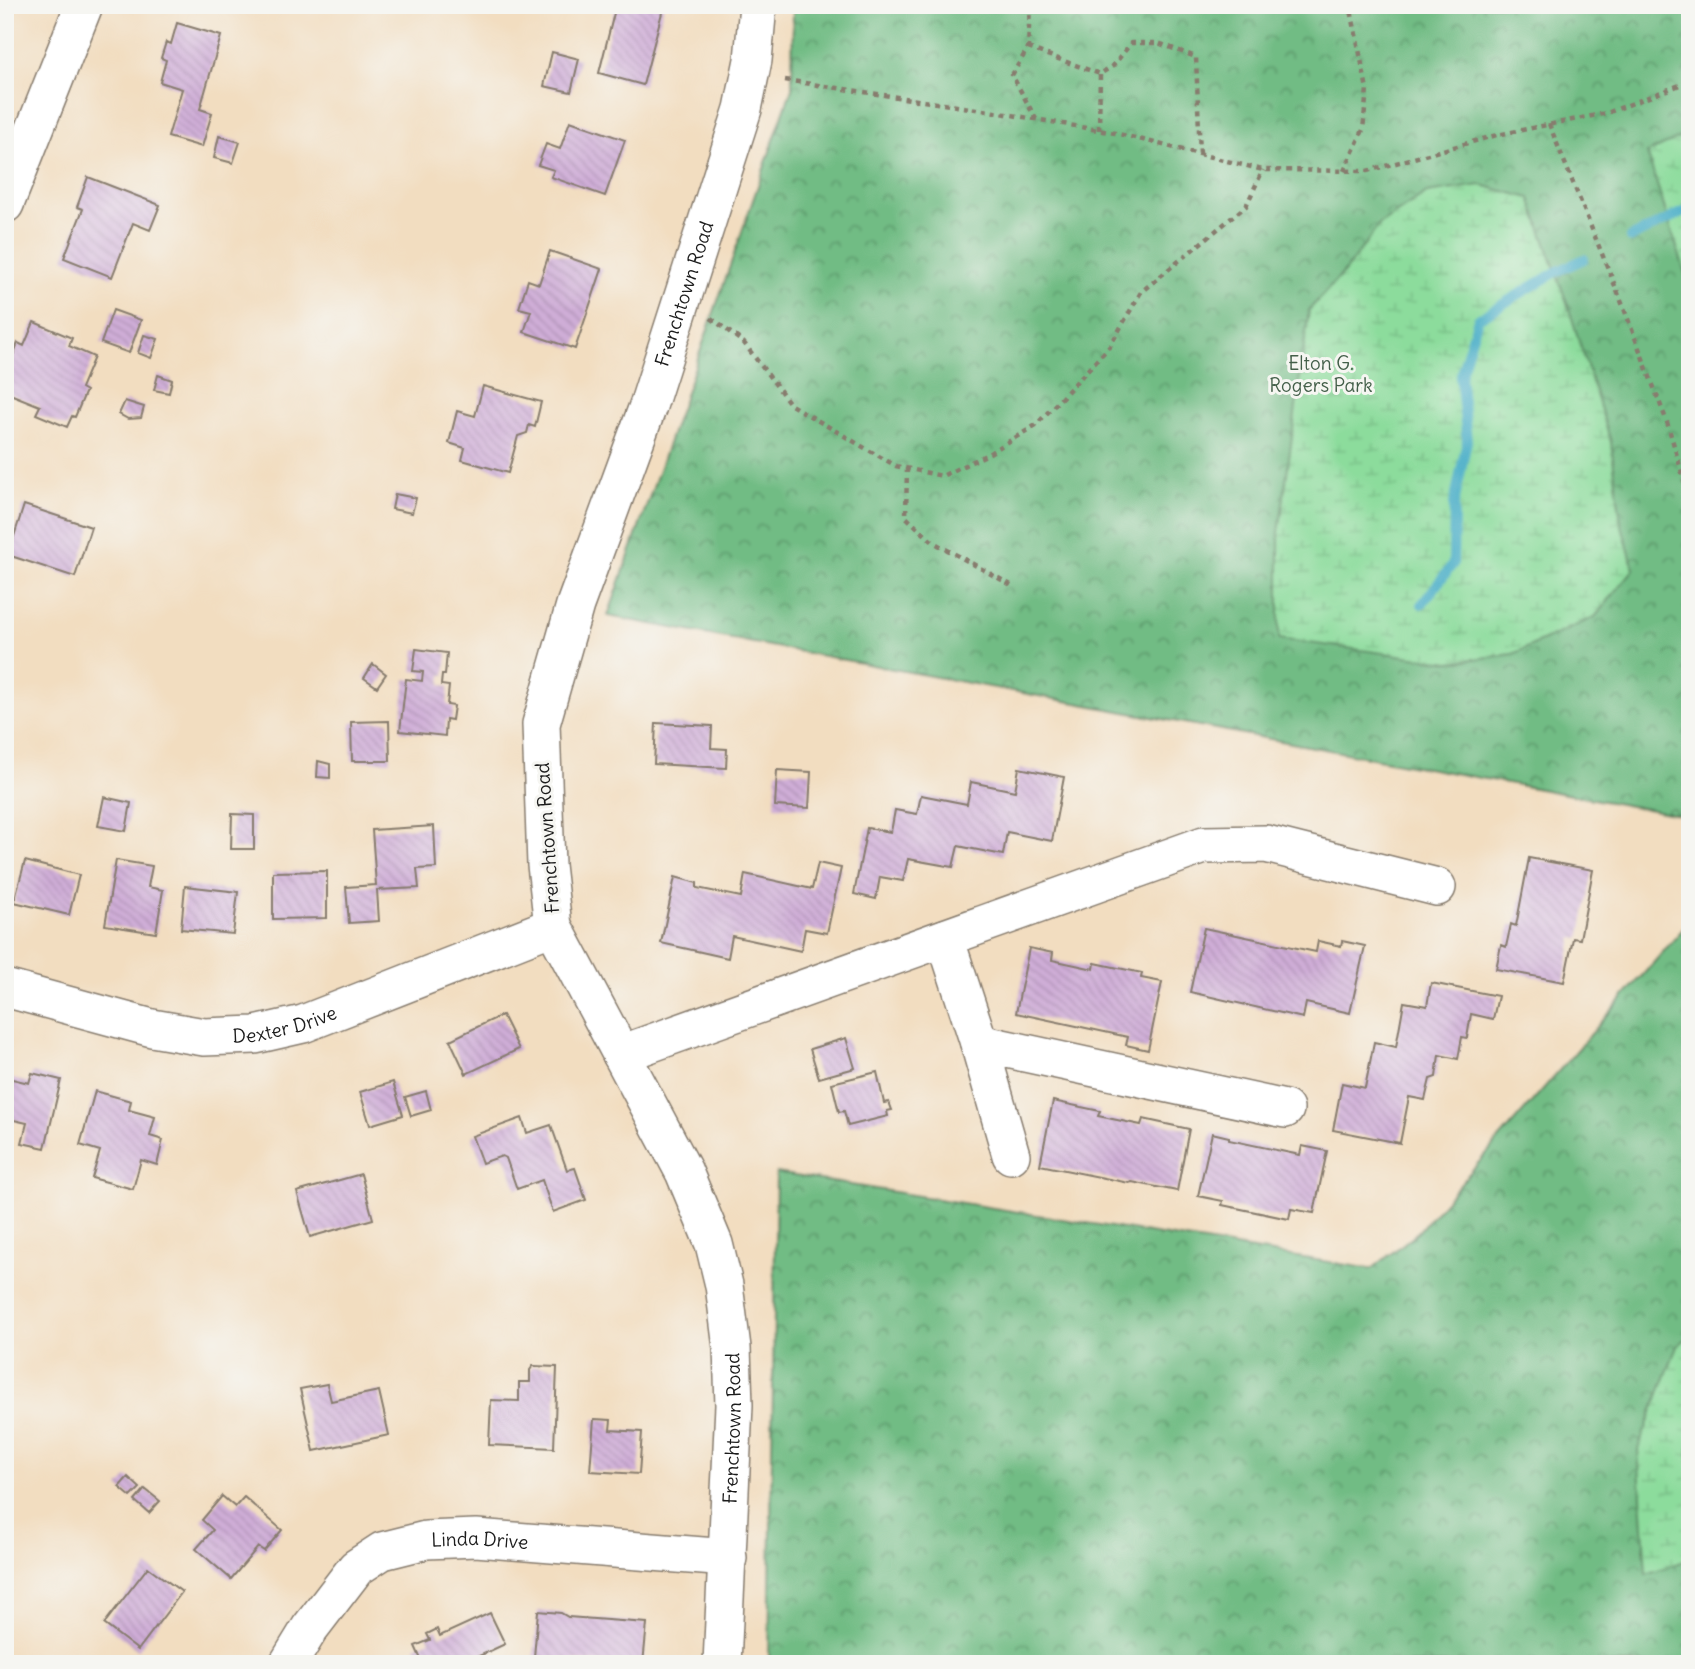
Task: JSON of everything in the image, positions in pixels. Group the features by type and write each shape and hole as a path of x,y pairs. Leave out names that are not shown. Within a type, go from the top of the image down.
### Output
{"street":[{"path":"5,204 84,5"},
{"name":"Frenchtown Road","path":"722,1664 734,1405 732,1348 723,1285 714,1244 684,1172 553,926 545,865 541,724 575,605 648,406 743,109 753,60 758,5"},
{"path":"621,1054 1204,845 1266,844 1437,887"},
{"name":"Dexter Drive","path":"5,988 152,1028 204,1037 255,1035 303,1024 553,926"},
{"path":"945,938 979,1043 1010,1155"},
{"path":"979,1043 1285,1109"},
{"name":"Linda Drive","path":"288,1664 310,1628 356,1568 382,1551 426,1540 477,1538 728,1558"}],"path":[{"path":"1030,5 1028,48 1012,75 1037,119"},
{"path":"1344,171 1363,130 1367,89 1350,5"},
{"path":"1100,74 1113,66 1131,43 1158,43 1196,57 1200,155"},
{"path":"1028,48 1100,74"},
{"path":"1099,130 1100,74"},
{"path":"750,75 1099,130 1263,170 1344,171 1367,171 1496,135 1607,113 1690,80"},
{"path":"1549,124 1667,422 1690,500"},
{"path":"683,297 744,343 791,405 896,466 942,476 988,454 1037,425 1110,346 1141,292 1246,206 1263,170"},
{"path":"907,468 906,517 933,542 1011,585"}],"green space":[{"name":"Elton G. Rogers Park","path":"793,5 1690,5 1690,817 608,616 792,88"},
{"path":"1690,133 1690,288 1647,153"},
{"path":"1481,185 1530,198 1611,442 1621,522 1634,569 1595,617 1513,654 1450,662 1279,639 1279,533 1309,310 1344,272 1380,224 1427,193"},
{"path":"1690,921 1690,1664 769,1664 776,1173 1372,1269 1418,1232"},
{"path":"1690,1336 1690,1559 1646,1574 1638,1449 1677,1346"}],"building":[{"path":"616,5 664,5 643,85 599,73"},
{"path":"177,23 221,36 200,109 212,113 202,147 168,137 182,89 160,82 166,60 161,58 166,42 171,44"},
{"path":"552,52 579,59 571,92 544,86"},
{"path":"570,121 625,140 605,196 551,177 554,170 538,165 546,144 560,149"},
{"path":"219,136 240,142 233,163 214,158"},
{"path":"88,177 160,205 150,230 133,223 112,277 64,258 83,209 77,207"},
{"path":"550,251 602,269 575,349 524,332 531,311 519,308 528,280 539,284"},
{"path":"113,310 141,320 129,353 101,343"},
{"path":"34,322 72,338 69,346 94,357 81,388 86,391 75,417 72,416 67,427 36,414 40,406 5,392 5,375 18,343 24,346"},
{"path":"144,335 158,339 151,358 138,353"},
{"path":"158,375 172,380 169,393 154,390"},
{"path":"483,386 541,402 535,427 529,425 527,433 518,436 508,473 462,460 465,448 449,443 457,411 475,416"},
{"path":"125,401 144,407 141,418 128,419 119,414"},
{"path":"395,494 416,498 412,513 392,509"},
{"path":"24,505 91,527 75,577 8,555"},
{"path":"416,649 447,653 441,685 449,686 447,705 454,706 452,720 446,719 445,736 400,731 406,679 422,681 423,672 413,671"},
{"path":"373,664 386,674 377,687 364,678"},
{"path":"389,721 390,761 352,761 351,722"},
{"path":"656,723 712,726 711,748 727,749 726,768 654,764"},
{"path":"318,761 330,764 330,778 317,777"},
{"path":"1019,768 1064,777 1052,841 1007,832 1003,855 958,846 953,867 908,859 903,881 880,877 876,899 854,894 867,828 891,832 895,810 917,814 921,795 967,804 971,782 1015,791"},
{"path":"777,770 811,772 809,808 775,806"},
{"path":"104,797 131,803 126,831 98,826"},
{"path":"232,814 254,815 254,849 231,849"},
{"path":"434,826 436,868 417,869 419,888 377,890 379,921 349,923 346,887 376,885 372,830"},
{"path":"1529,858 1593,870 1580,939 1573,938 1564,982 1496,969 1501,945 1506,947 1511,924 1516,926"},
{"path":"116,860 152,866 148,887 163,890 156,933 105,925"},
{"path":"25,861 79,875 69,915 14,902"},
{"path":"818,863 841,868 827,933 805,929 801,951 732,936 728,958 661,943 675,877 697,883 697,888 741,897 745,874 812,889"},
{"path":"327,871 327,918 273,919 273,872"},
{"path":"185,886 238,892 233,934 181,929"},
{"path":"1204,928 1316,952 1318,941 1341,946 1342,941 1365,946 1350,1013 1306,1003 1303,1018 1190,992"},
{"path":"1029,948 1053,953 1052,960 1094,969 1095,963 1142,973 1141,978 1162,982 1148,1050 1126,1045 1128,1037 1016,1013"},
{"path":"1431,983 1498,996 1493,1019 1471,1014 1467,1038 1462,1037 1458,1059 1439,1055 1436,1077 1430,1079 1425,1100 1409,1097 1400,1143 1333,1130 1342,1083 1365,1088 1374,1042 1396,1047 1404,1002 1427,1006"},
{"path":"502,1015 519,1049 466,1074 450,1040"},
{"path":"846,1038 855,1068 819,1078 810,1049"},
{"path":"877,1072 884,1103 889,1102 892,1110 887,1111 888,1116 848,1126 844,1111 839,1112 832,1083"},
{"path":"32,1073 61,1080 45,1148 22,1143 27,1123 5,1118 8,1078 29,1083"},
{"path":"393,1082 403,1115 370,1125 360,1092"},
{"path":"95,1091 131,1101 129,1110 155,1117 150,1136 163,1140 157,1165 141,1160 133,1189 92,1178 100,1151 80,1145"},
{"path":"426,1091 431,1110 411,1116 405,1097"},
{"path":"1053,1101 1100,1111 1098,1116 1141,1125 1143,1119 1189,1129 1177,1191 1040,1165"},
{"path":"522,1118 527,1133 551,1125 567,1170 575,1168 586,1200 553,1212 542,1180 517,1189 506,1158 502,1156 482,1163 472,1136"},
{"path":"1212,1133 1229,1137 1229,1140 1300,1155 1302,1146 1327,1151 1314,1213 1291,1209 1289,1219 1222,1205 1223,1201 1198,1196"},
{"path":"361,1174 373,1219 310,1237 297,1192"},
{"path":"533,1366 557,1367 554,1448 489,1445 491,1400 519,1401 519,1382 530,1382 530,1370"},
{"path":"327,1384 331,1401 379,1391 389,1435 314,1451 300,1389"},
{"path":"594,1419 611,1420 610,1430 642,1432 639,1474 590,1471"},
{"path":"128,1477 140,1488 131,1497 119,1487"},
{"path":"145,1489 160,1501 149,1513 135,1501"},
{"path":"222,1496 235,1507 244,1497 282,1530 264,1551 258,1547 231,1579 196,1549 213,1530 202,1520"},
{"path":"148,1567 182,1592 138,1650 104,1624"},
{"path":"538,1611 561,1613 568,1617 647,1623 643,1664 534,1657"},
{"path":"490,1613 505,1644 477,1657 481,1664 423,1664 415,1646 430,1640 427,1634 437,1629 440,1636"}],"waterway":[{"path":"1630,238 1690,209"},
{"path":"1422,604 1453,564 1454,504 1467,441 1460,376 1478,319 1556,272 1584,259"}]}
